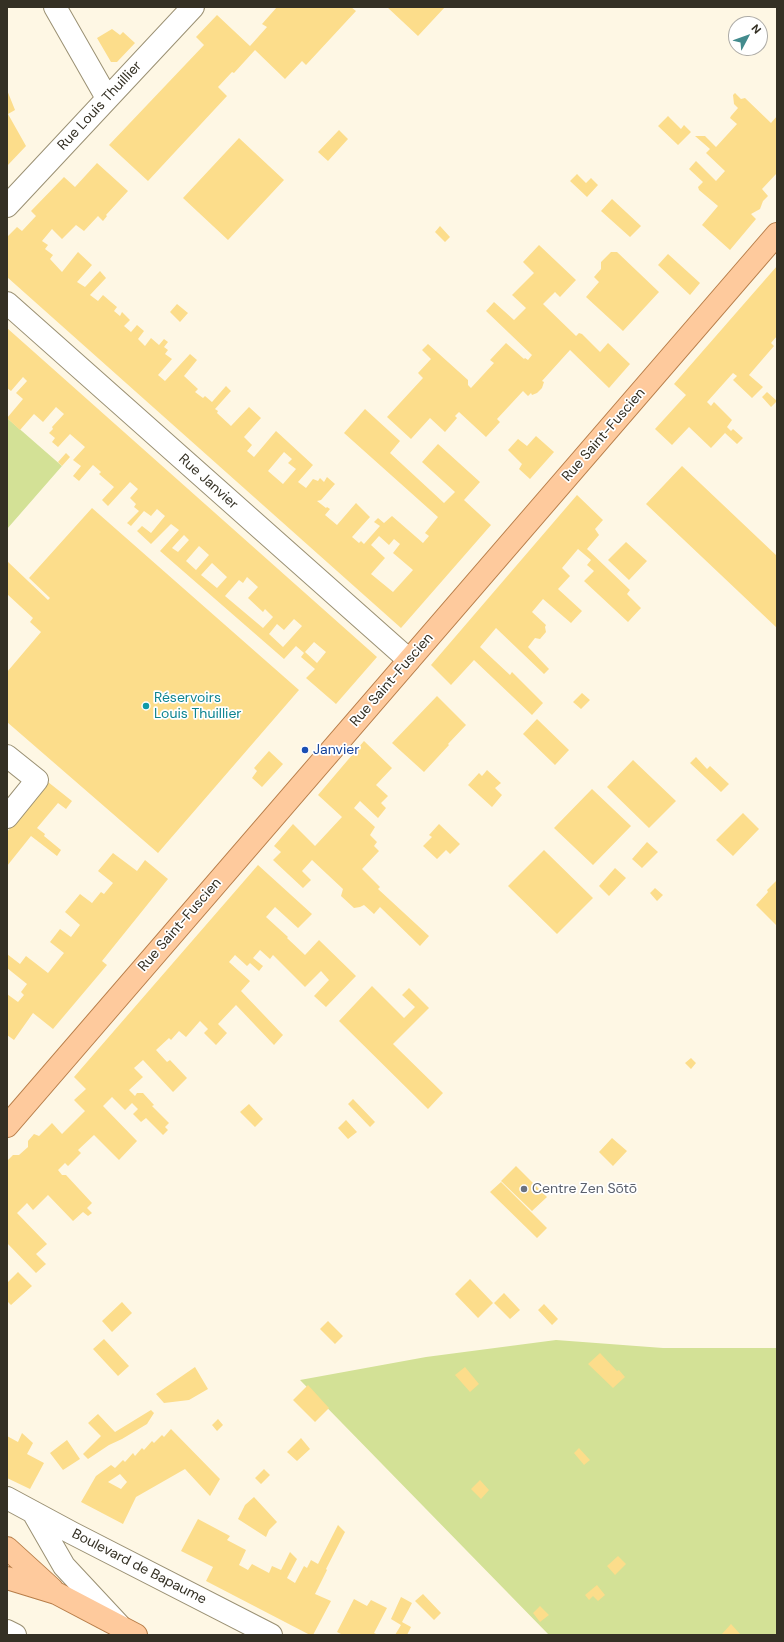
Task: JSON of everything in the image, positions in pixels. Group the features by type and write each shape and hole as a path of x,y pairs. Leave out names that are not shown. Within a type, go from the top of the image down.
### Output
{"main road":[{"name":"Rue Saint-Fuscien","path":"7,1126 777,234"},
{"path":"10,1552 56,1593"},
{"path":"7,1578 56,1593 128,1631"}],"street":[{"path":"55,7 107,98"},
{"name":"Rue Louis Thuillier","path":"7,206 193,7"},
{"name":"Rue Janvier","path":"7,303 409,660"},
{"path":"7,756 37,780 7,817"},
{"name":"Boulevard de Bapaume","path":"7,1498 271,1635"},
{"path":"33,1512 64,1566 128,1631"},
{"path":"7,1631 15,1635"}],"green space":[{"path":"7,418 62,466 7,529"},
{"path":"556,1340 663,1348 777,1348 777,1635 549,1635 300,1380 426,1357"}],"building":[{"path":"277,7 351,7 356,11 306,65 302,61 285,79 255,50 234,73 232,72 218,87 227,96 148,181 109,145 204,45 196,37 217,15 250,46 267,27 262,24"},
{"path":"387,7 445,7 418,36"},
{"path":"112,29 120,35 123,32 135,43 117,62 111,62 97,38"},
{"path":"7,90 15,110 8,114 26,146 7,166"},
{"path":"735,93 741,99 745,98 771,123 777,116 777,173 762,189 768,196 763,201 760,209 751,214 756,219 730,250 702,225 718,206 699,190 698,187 703,182 689,169 696,161 716,181 725,171 706,153 710,149 695,136 705,136 716,147 737,124 730,118 738,108 734,104 733,95"},
{"path":"668,116 681,129 684,125 691,132 678,145 658,126"},
{"path":"339,130 348,139 328,161 318,152"},
{"path":"239,138 284,180 228,240 183,198"},
{"path":"97,163 128,191 106,215 107,216 103,221 98,216 84,231 76,225 62,239 52,229 42,241 48,245 45,249 53,255 50,259 62,272 78,252 92,265 77,282 85,287 100,271 106,278 90,295 98,301 103,295 117,307 114,311 120,316 122,312 130,320 124,326 131,332 137,325 144,331 138,339 145,346 151,338 159,345 164,339 168,342 164,347 168,350 165,354 172,359 158,375 165,381 190,354 197,360 184,376 198,389 195,392 203,398 205,396 212,402 226,386 231,391 215,409 218,411 217,413 231,426 249,407 261,418 244,437 252,445 247,451 254,457 276,431 313,465 298,482 306,488 313,479 318,481 320,478 324,482 327,477 335,484 321,500 317,501 326,508 327,507 330,509 325,515 337,525 356,503 370,517 352,537 359,543 361,541 364,544 380,526 374,522 378,518 384,523 392,516 423,543 429,536 425,533 438,517 344,433 365,409 400,441 390,453 444,503 455,492 422,462 438,444 480,482 464,500 491,525 401,628 7,277 7,237 17,227 22,231 36,216 31,211 64,177 75,187","holes":["284,452 292,459 288,463 296,469 283,484 268,471","379,536 389,545 394,539 400,544 393,553 413,570 393,592 371,574 385,558 371,545"]},
{"path":"577,174 586,183 591,178 598,185 587,197 570,181"},
{"path":"612,199 641,226 630,237 601,211"},
{"path":"440,226 450,237 445,242 435,232"},
{"path":"539,245 576,280 560,297 555,292 543,304 576,336 579,333 582,334 600,352 608,343 630,364 609,388 570,350 542,381 544,382 542,388 537,393 532,395 531,393 528,396 523,391 497,419 500,422 486,437 459,412 455,416 457,418 445,432 430,418 411,439 387,417 423,378 418,373 431,359 422,350 428,344 468,380 468,385 471,388 494,363 490,360 506,343 524,359 525,358 528,360 532,355 486,311 494,302 514,320 526,308 512,295 534,273 523,262"},
{"path":"611,252 617,252 659,292 623,331 586,297 599,282 594,277 601,269 601,262"},
{"path":"668,254 700,283 690,295 658,265"},
{"path":"777,266 777,336 771,343 774,346 749,375 763,387 752,398 733,380 737,376 733,373 707,402 711,406 714,402 732,420 727,427 731,431 733,429 743,438 737,444 725,433 711,448 689,427 672,445 655,429 686,395 674,384"},
{"path":"177,304 188,313 180,322 170,312"},
{"path":"7,328 377,657 336,704 306,678 315,669 301,657 304,653 296,646 284,659 160,551 179,530 171,524 151,544 137,531 142,526 151,533 165,516 157,509 151,516 144,511 131,526 127,523 139,511 134,507 136,504 130,498 138,489 130,482 108,506 102,500 114,487 99,474 101,472 93,465 79,481 73,476 81,466 73,460 85,447 70,434 58,447 52,442 55,438 49,433 53,429 52,427 64,414 56,407 43,422 34,414 20,430 7,418 23,399 16,393 27,381 23,377 11,391 7,388","holes":["184,535 189,540 178,552 172,548","199,546 209,555 196,570 186,561","212,563 227,577 217,588 201,575","247,577 258,587 248,598 263,612 265,609 273,617 263,628 225,596 239,580 243,583","294,619 302,626 283,647 269,634 277,624 284,630","314,642 326,652 317,663 305,652"]},
{"path":"767,392 777,401 771,407 762,397"},
{"path":"536,436 554,452 530,479 519,469 522,464 508,450 518,439 527,446"},
{"path":"66,453 70,457 62,466 58,462"},
{"path":"682,466 777,556 777,628 646,504"},
{"path":"577,495 603,520 595,529 599,535 587,549 630,590 627,594 641,608 628,622 584,581 594,571 587,565 591,560 578,549 562,568 570,576 558,589 582,611 571,623 543,599 532,612 546,625 546,632 540,639 535,638 528,647 549,669 544,674 496,628 480,647 510,675 512,672 543,703 532,715 474,660 451,685 431,665"},
{"name":"Réservoirs Louis Thuillier","path":"92,508 299,690 158,853 7,722 7,672 41,632 30,622 33,618 7,594 7,561 48,600 50,598 29,578"},
{"path":"626,542 647,561 629,580 608,560"},
{"path":"582,693 590,700 581,709 573,702"},
{"path":"437,696 466,725 424,772 392,743"},
{"path":"537,719 569,750 555,765 523,734"},
{"path":"364,741 392,768 376,785 388,796 381,803 386,808 378,818 360,801 354,808 375,827 370,835 377,842 374,846 379,851 362,869 380,887 378,889 429,936 420,946 380,907 374,914 364,905 354,908 341,896 343,889 312,860 302,871 311,880 303,888 273,860 281,852 274,846 293,824 315,846 342,817 318,795"},
{"path":"269,751 283,764 262,787 252,778 257,771 254,768"},
{"path":"696,757 707,769 710,766 729,784 721,792 690,763"},
{"path":"633,760 676,801 649,828 607,787"},
{"path":"487,770 501,783 495,788 502,795 492,807 468,785 479,773 482,776"},
{"path":"48,782 72,801 66,809 58,803 37,828 61,850 57,856 31,836 7,866 7,832"},
{"path":"592,789 631,826 593,865 554,828"},
{"path":"743,813 759,829 733,856 716,840"},
{"path":"439,824 460,844 450,854 446,850 437,859 423,846 432,837 429,835"},
{"path":"647,842 658,852 642,868 632,859"},
{"path":"544,850 593,898 557,934 508,886"},
{"path":"113,853 137,871 145,860 168,879 102,961 107,965 53,1029 33,1013 14,1040 7,1035 7,994 18,1002 24,995 21,992 27,984 7,968 7,954 20,964 26,956 48,973 64,953 50,942 60,929 71,937 80,925 65,912 80,894 92,903 101,892 104,894 113,883 98,871"},
{"path":"258,865 312,914 298,928 275,907 266,917 305,955 319,940 356,976 326,1007 314,996 329,980 321,971 305,987 273,955 270,959 260,950 253,958 263,966 259,971 250,963 247,966 235,955 229,962 250,981 241,991 283,1035 274,1045 236,1005 218,1024 227,1033 216,1045 204,1033 208,1029 200,1021 186,1037 179,1031 171,1040 169,1038 156,1050 167,1062 170,1060 187,1078 173,1092 143,1060 134,1068 143,1077 129,1090 135,1096 137,1093 143,1093 154,1105 152,1106 169,1123 165,1127 168,1130 163,1135 146,1118 141,1122 133,1114 138,1109 132,1103 125,1110 112,1097 103,1106 137,1141 119,1160 94,1135 78,1150 81,1153 68,1166 65,1163 58,1170 62,1175 66,1175 92,1203 87,1208 92,1213 88,1216 83,1212 73,1221 48,1195 33,1210 27,1203 17,1213 47,1244 36,1254 46,1264 36,1273 7,1243 7,1161 13,1155 19,1155 28,1147 28,1141 34,1134 39,1136 52,1123 62,1134 85,1111 74,1100 86,1089 74,1077"},
{"path":"615,868 626,878 609,896 599,886"},
{"path":"777,880 777,926 756,905 768,892 767,890"},
{"path":"655,888 663,895 657,901 650,893"},
{"path":"372,986 404,1018 415,1007 402,995 409,988 429,1008 393,1044 443,1093 428,1109 339,1021"},
{"path":"691,1058 696,1063 691,1069 685,1063"},
{"path":"353,1099 375,1122 370,1127 348,1104"},
{"path":"249,1104 263,1119 255,1127 240,1112"},
{"path":"346,1120 357,1132 348,1139 338,1128"},
{"path":"612,1138 627,1151 613,1166 599,1152"},
{"name":"Centre Zen Sōtō","path":"516,1166 547,1197 532,1211 501,1181"},
{"path":"501,1182 547,1228 537,1238 490,1192"},
{"path":"18,1272 32,1286 11,1305 7,1301 7,1283"},
{"path":"470,1279 493,1303 478,1318 455,1294"},
{"path":"504,1293 520,1310 510,1319 494,1303"},
{"path":"122,1302 132,1313 112,1332 102,1321"},
{"path":"544,1304 558,1319 552,1325 538,1310"},
{"path":"328,1321 343,1336 335,1344 320,1329"},
{"path":"104,1339 129,1366 118,1376 93,1349"},
{"path":"600,1353 617,1371 619,1370 625,1377 613,1388 588,1364"},
{"path":"195,1367 208,1389 189,1400 164,1403 156,1394"},
{"path":"465,1367 479,1384 470,1392 455,1375"},
{"path":"308,1385 329,1408 315,1422 293,1400"},
{"path":"151,1410 154,1413 147,1424 109,1445 88,1459 83,1454 101,1436 88,1423 98,1414 115,1432"},
{"path":"218,1419 223,1425 217,1431 212,1425"},
{"path":"171,1429 220,1479 210,1496 185,1469 136,1497 123,1524 81,1502 96,1476 111,1465 115,1468 123,1460 125,1462 133,1453 135,1456 142,1448 144,1450 152,1441 154,1443 162,1435 164,1437","holes":["120,1474 127,1482 121,1489 108,1482"]},
{"path":"22,1433 33,1443 27,1454 44,1463 30,1489 7,1478 7,1436 18,1442"},
{"path":"301,1438 310,1449 297,1461 287,1452"},
{"path":"67,1440 80,1459 63,1470 50,1453"},
{"path":"579,1448 590,1460 584,1465 574,1453"},
{"path":"264,1469 270,1475 261,1484 255,1478"},
{"path":"480,1480 489,1490 481,1499 471,1489"},
{"path":"254,1497 277,1522 269,1530 266,1537 238,1519 245,1505"},
{"path":"198,1519 230,1536 227,1540 246,1550 239,1565 248,1570 252,1564 269,1573 272,1566 281,1570 290,1552 297,1559 287,1578 295,1583 304,1566 307,1568 311,1560 318,1564 338,1525 345,1532 315,1594 331,1601 313,1635 310,1635 206,1581 213,1567 181,1551"},
{"path":"618,1556 626,1564 615,1575 607,1566"},
{"path":"597,1585 605,1595 598,1601 593,1596 589,1600 585,1595"},
{"path":"423,1594 441,1613 434,1620 415,1601"},
{"path":"401,1597 412,1603 402,1622 411,1627 407,1635 395,1635 401,1625 391,1619"},
{"path":"354,1599 367,1606 371,1600 387,1608 374,1633 378,1635 343,1635 337,1632"},
{"path":"540,1606 549,1615 540,1622 533,1613"},
{"path":"731,1624 741,1635 721,1635"}],"place":[{"name":"Réservoirs Louis Thuillier","path":"146,706"},
{"name":"Janvier","path":"305,750"},
{"name":"Centre Zen Sōtō","path":"524,1189"}]}
